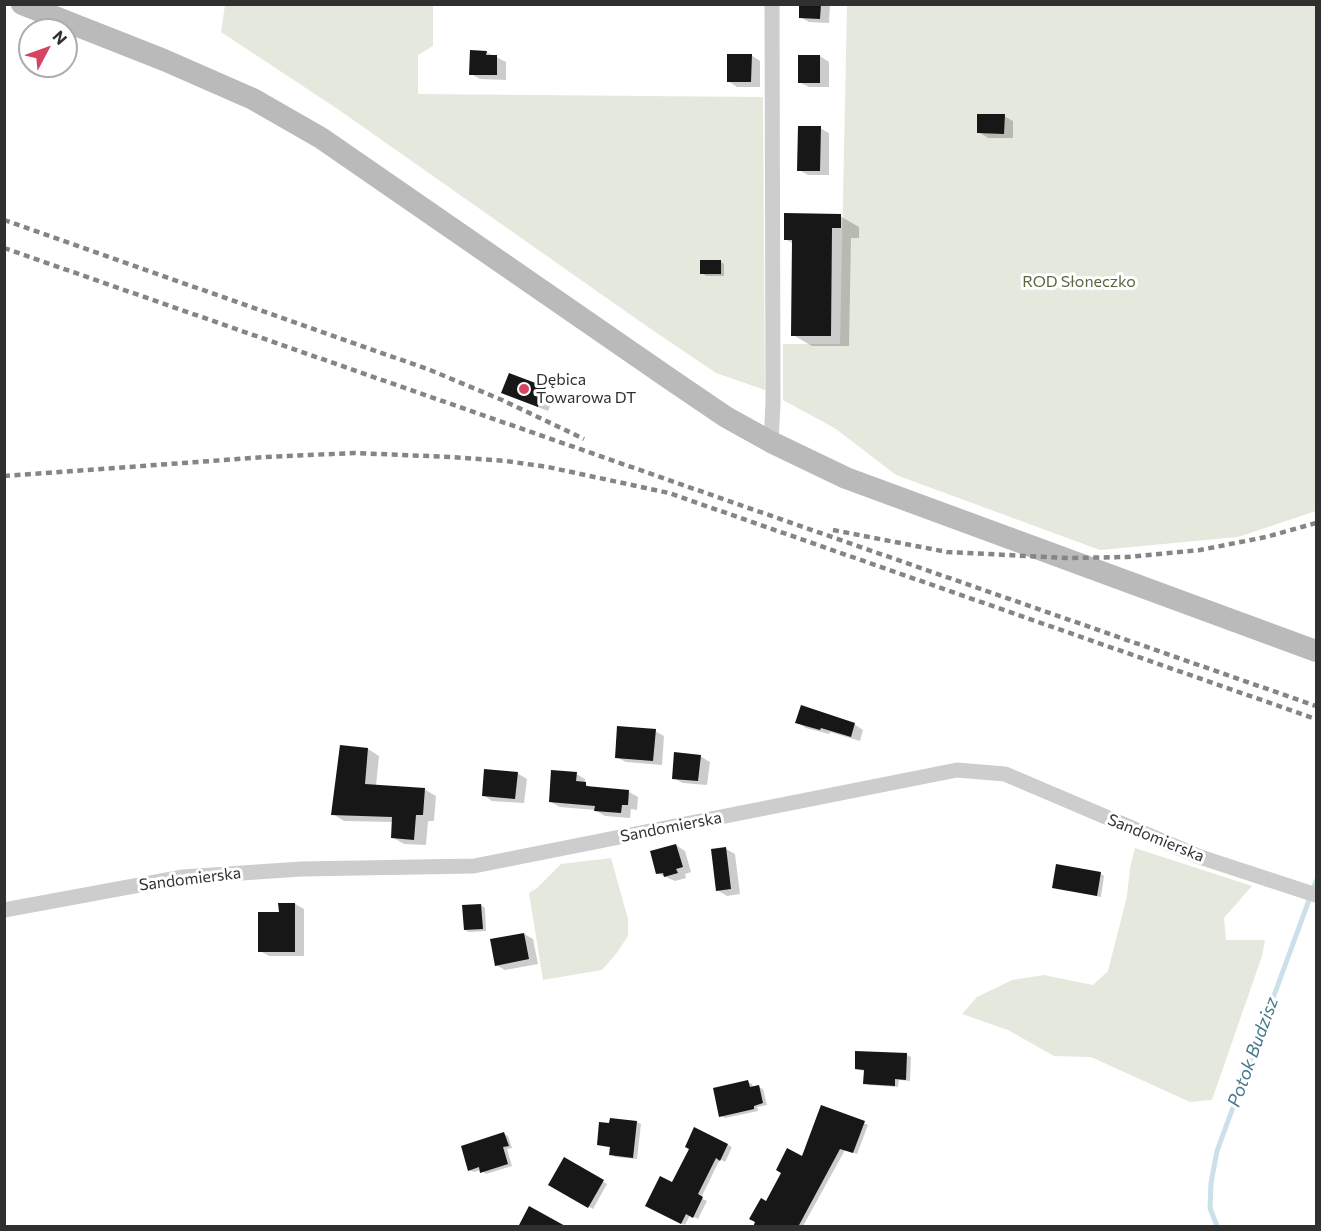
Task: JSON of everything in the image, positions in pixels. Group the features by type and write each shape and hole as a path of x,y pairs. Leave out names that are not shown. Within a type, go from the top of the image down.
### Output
{"street":[{"path":"22,4 164,60 253,99 312,132 726,417 771,442 846,478 1317,651"},
{"path":"771,442 774,403 772,4"},
{"name":"Sandomierska","path":"4,910 183,877 301,869 474,866 957,770 1005,774 1200,857 1317,895"}],"green space":[{"path":"225,5 433,5 433,46 418,55 418,94 763,97 765,390 716,373 339,110 221,32"},
{"name":"ROD Słoneczko","path":"847,5 1316,5 1316,511 1238,537 1100,550 896,475 836,429 783,400 783,344 840,344"},
{"path":"1135,848 1252,886 1224,918 1226,940 1265,940 1262,956 1212,1100 1190,1102 1091,1057 1054,1056 1008,1030 962,1014 977,997 1012,980 1044,975 1093,985 1108,971 1127,896"},
{"path":"611,858 628,919 628,936 602,970 543,980 529,893 561,864"}],"building":[{"path":"799,4 821,4 820,19 799,18"},
{"path":"470,50 487,51 486,55 497,55 497,75 469,75"},
{"path":"727,54 752,54 751,82 727,82"},
{"path":"798,55 820,55 820,83 798,83"},
{"path":"977,114 1005,114 1004,134 977,133"},
{"path":"798,126 821,126 820,171 797,171"},
{"path":"784,213 841,214 841,228 832,228 831,336 791,336 792,240 784,240"},
{"path":"700,260 721,260 721,274 700,274"},
{"name":"Dębica Towarowa DT","path":"509,373 546,387 538,407 501,393"},
{"path":"801,705 855,723 851,737 795,723"},
{"path":"617,726 656,729 653,761 615,758"},
{"path":"340,745 368,748 365,784 425,788 423,815 416,815 414,840 391,838 392,817 331,815"},
{"path":"674,752 701,755 698,781 672,779"},
{"path":"484,769 518,772 515,799 482,796"},
{"path":"551,770 577,772 576,781 586,782 586,786 629,790 628,805 622,805 621,813 594,811 595,806 549,802"},
{"path":"676,844 683,867 676,869 678,873 664,877 663,873 656,874 650,851"},
{"path":"726,847 731,889 716,891 711,849"},
{"path":"1056,864 1101,872 1097,896 1052,888"},
{"path":"278,903 295,903 295,952 258,952 258,912 279,912"},
{"path":"481,904 483,929 464,930 462,905"},
{"path":"524,933 529,959 495,966 490,939"},
{"path":"855,1051 907,1053 906,1080 895,1079 895,1086 863,1084 864,1070 855,1069"},
{"path":"748,1080 750,1087 759,1085 763,1103 754,1106 754,1109 719,1117 713,1088"},
{"path":"821,1105 865,1121 853,1153 840,1149 798,1227 753,1227 755,1222 749,1219 761,1198 766,1201 781,1173 776,1170 787,1148 802,1156"},
{"path":"610,1118 637,1121 633,1158 609,1155 610,1147 597,1145 599,1122 609,1123"},
{"path":"694,1127 728,1144 720,1161 716,1158 698,1194 703,1197 693,1218 686,1214 681,1224 645,1206 660,1176 672,1182 689,1149 685,1147"},
{"path":"504,1132 509,1146 503,1147 508,1164 480,1173 479,1167 468,1171 461,1146"},
{"path":"564,1157 604,1180 588,1208 548,1185"},
{"path":"529,1206 567,1227 518,1227"}],"waterway":[{"name":"Potok Budzisz","path":"1217,1226 1210,1208 1211,1183 1217,1151 1316,881"}],"railway":[{"path":"4,220 430,370 502,400 584,439"},
{"path":"4,248 1316,706"},
{"path":"4,476 354,453 451,457 548,467 669,493 1316,719"},
{"path":"833,530 947,552 1067,558 1127,557 1200,550 1266,537 1316,523"}],"place":[{"name":"Dębica Towarowa DT","path":"524,389"}]}
